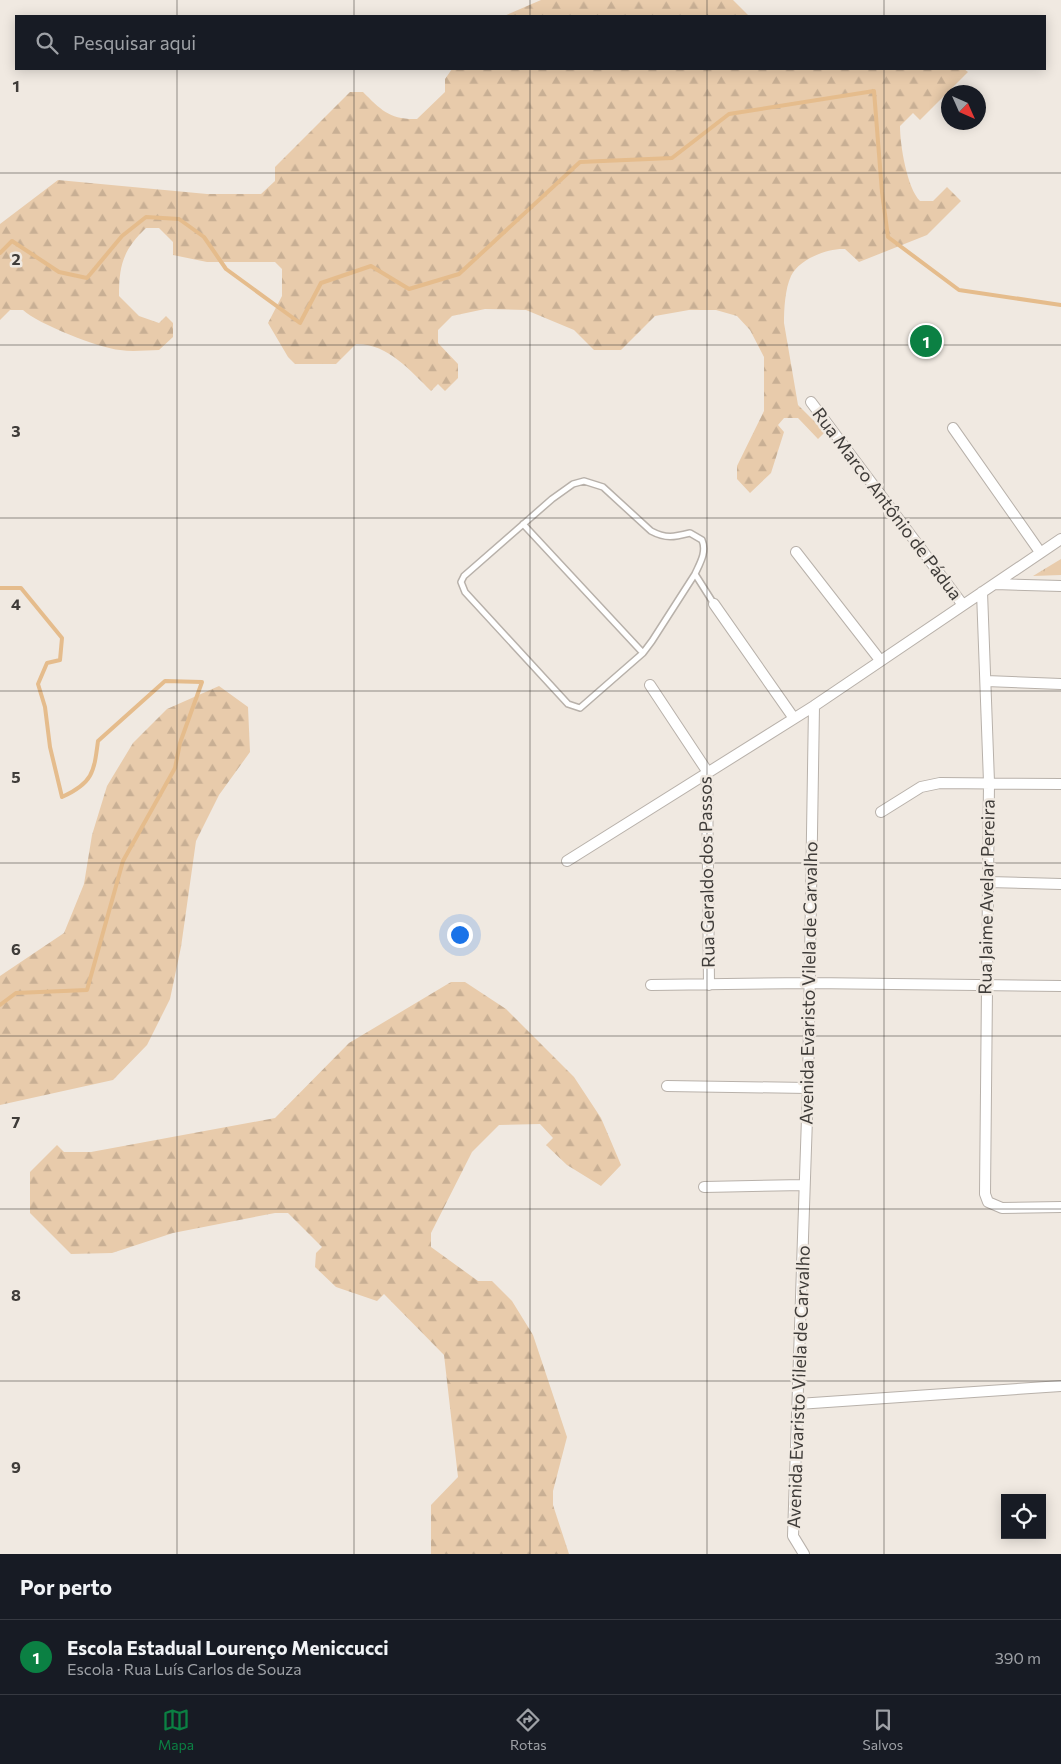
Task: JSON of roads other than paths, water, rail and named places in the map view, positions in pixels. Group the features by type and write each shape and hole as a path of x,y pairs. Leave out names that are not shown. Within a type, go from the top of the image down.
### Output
{"street":[{"name":"Rua Marco Antônio de Pádua","path":"811,402 963,605"},
{"path":"953,428 1040,552"},
{"path":"567,861 793,717 814,706 1061,539"},
{"path":"796,552 880,660"},
{"path":"995,584 1061,586"},
{"name":"Rua Jaime Avelar Pereira","path":"982,592 989,782 985,1194 988,1202 1002,1208 1061,1207"},
{"path":"714,604 793,717"},
{"path":"986,682 1061,684"},
{"name":"Rua Geraldo dos Passos","path":"650,685 707,771 709,985"},
{"name":"Avenida Evaristo Vilela de Carvalho","path":"804,1554 793,1536 808,1088 814,706"},
{"path":"881,812 921,787 940,783 1061,784"},
{"path":"988,882 1061,884"},
{"path":"652,985 810,983 1061,986"},
{"path":"667,1086 808,1088"},
{"path":"704,1187 804,1185"},
{"path":"798,1404 1061,1386"}],"lane":[{"path":"584,480 603,487 651,531 671,538 690,533 702,540 704,546 703,556 695,574 652,642 585,706 574,708 486,616 465,592 461,582 464,576 523,524 573,484 584,480"},
{"path":"523,524 642,653"},
{"path":"695,574 714,604"}],"waterway":[{"path":"0,253 12,241 59,272 87,278 122,236 146,217 179,219 204,237 226,269 300,323 321,283 371,266 409,289 459,274 580,162 672,158 729,114 874,91 882,192 888,237 959,290 1061,305"},
{"path":"0,588 21,588 62,638 60,660 47,663 38,684 45,707 50,747 62,797 80,787 90,775 95,761 98,741 165,681 202,682 180,743 175,768 123,861 87,990 16,993 0,1005"}],"place":[{"name":"Escola Estadual Lourenço Meniccucci","path":"926,341"}]}
